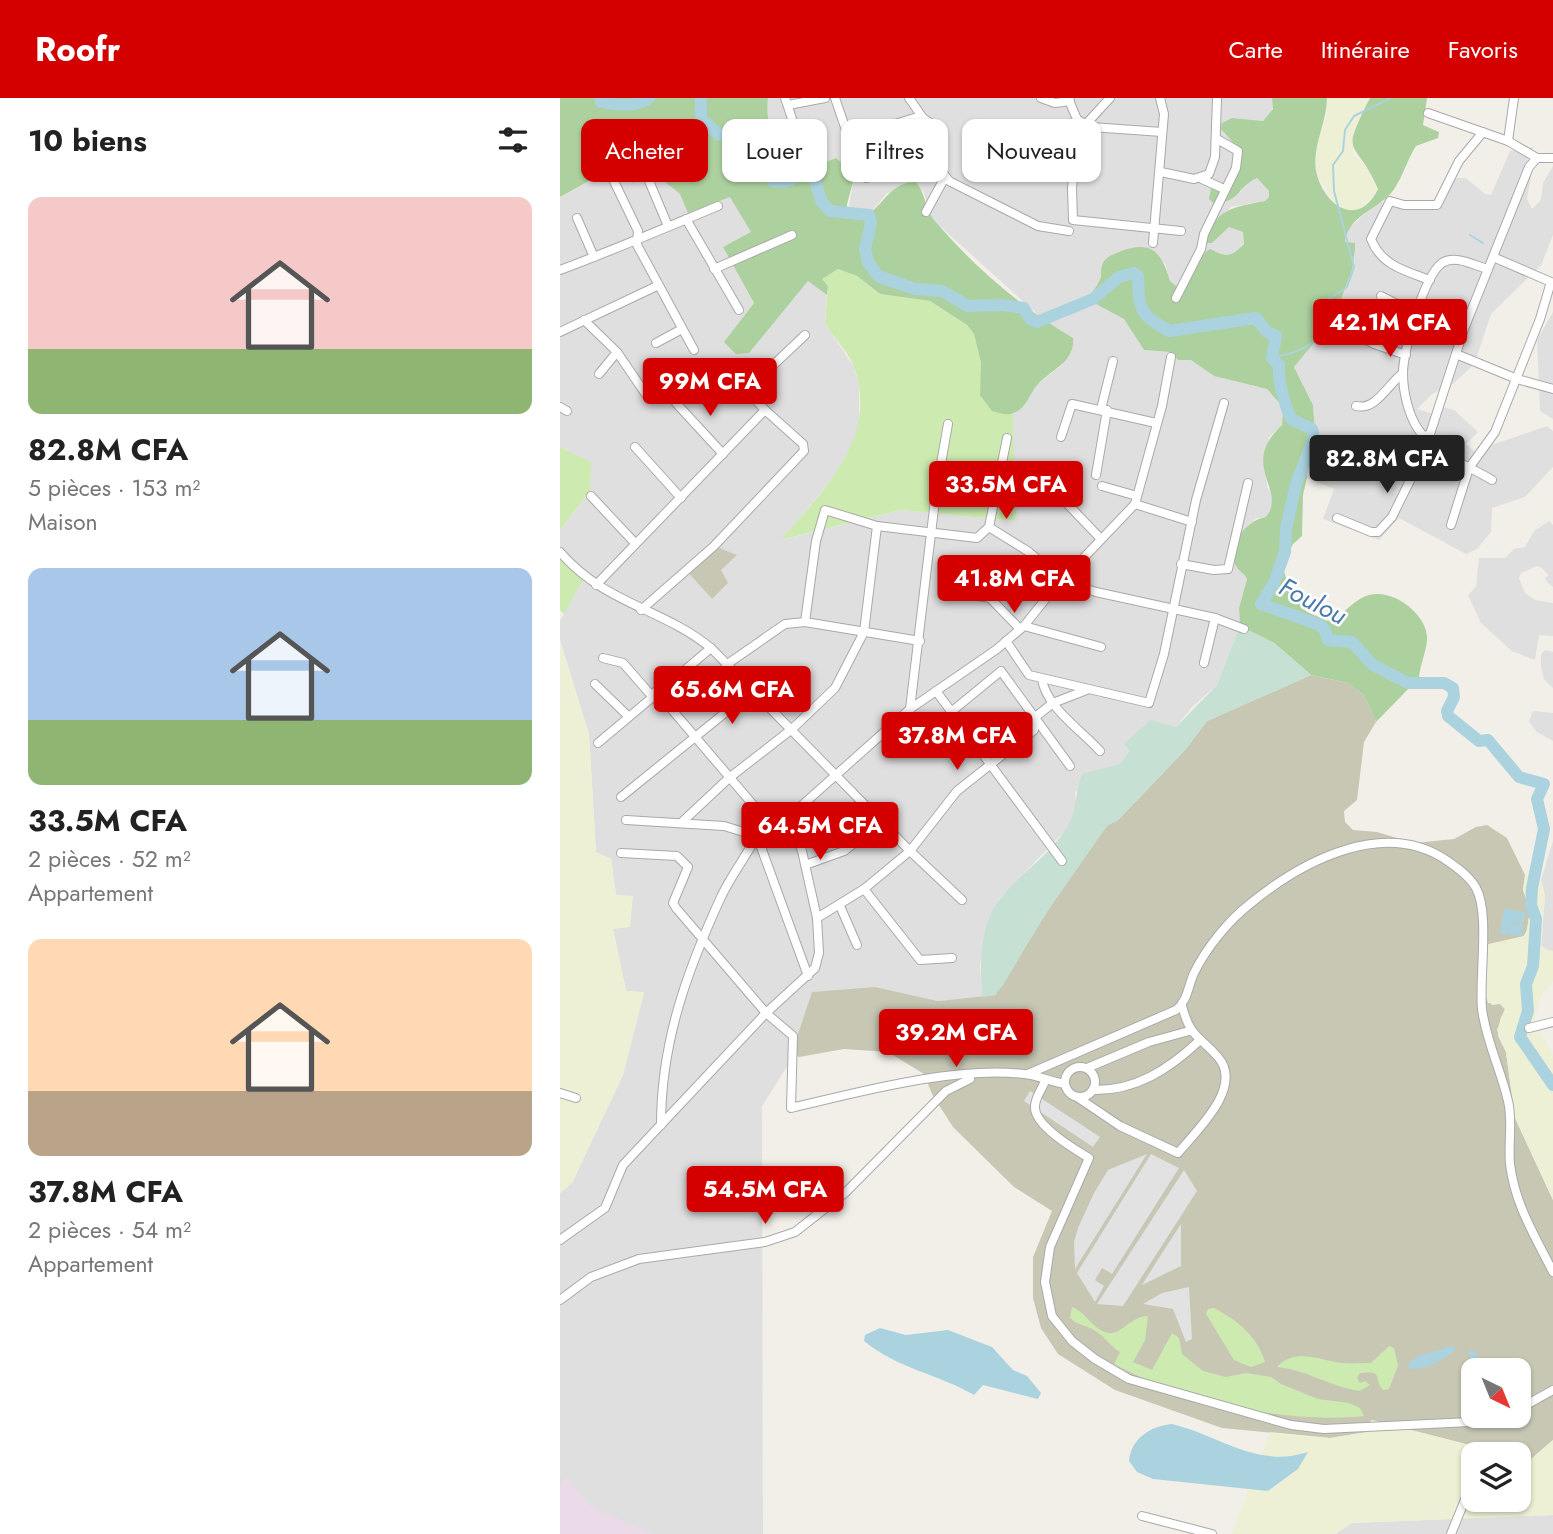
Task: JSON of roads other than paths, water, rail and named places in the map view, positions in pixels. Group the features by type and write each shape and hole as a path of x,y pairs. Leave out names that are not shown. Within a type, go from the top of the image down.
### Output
{"street":[{"path":"792,119 786,102 825,98"},
{"path":"835,98 842,119"},
{"path":"909,98 925,119"},
{"path":"1041,98 1055,103 1069,100 1080,119"},
{"path":"1086,119 1110,98"},
{"path":"1153,243 1164,114 1160,98"},
{"path":"1202,179 1213,168 1217,139 1217,98"},
{"path":"1508,141 1514,98"},
{"path":"1428,113 1508,141 1537,158 1553,158"},
{"path":"911,119 921,116"},
{"path":"1101,124 1162,132"},
{"path":"1430,280 1394,267 1376,252 1371,239 1390,201 1404,205 1437,205 1459,161 1483,132"},
{"path":"1176,298 1201,249 1203,234 1236,169 1238,151 1217,139"},
{"path":"1423,437 1430,434 1488,269 1529,167 1537,158"},
{"path":"1161,172 1202,179 1224,189"},
{"path":"948,179 969,194 1024,220 1069,235 1073,220 1070,211 1073,182"},
{"path":"615,182 638,231 636,243 694,350"},
{"path":"649,182 668,226"},
{"path":"926,212 942,182"},
{"path":"560,270 636,243 668,226 718,206"},
{"path":"577,218 594,257"},
{"path":"686,219 738,310"},
{"path":"1073,220 1181,231"},
{"path":"714,269 792,235"},
{"path":"1451,525 1469,468 1495,432 1517,379 1551,282 1493,257"},
{"path":"1337,518 1371,532 1378,532 1385,526 1424,452 1423,437 1409,408 1403,373 1417,314 1430,280 1442,263 1454,259 1488,269"},
{"path":"560,332 657,286"},
{"path":"1381,296 1417,314"},
{"path":"584,320 617,352 647,396"},
{"path":"656,343 682,329"},
{"path":"1352,331 1374,344 1406,355"},
{"path":"748,389 805,335"},
{"path":"599,374 617,352"},
{"path":"1456,354 1517,379 1553,389"},
{"path":"661,1125 662,1078 670,1033 689,971 722,894 757,836 790,816 910,709 1022,627 1136,500 1171,357"},
{"path":"1096,475 1113,361"},
{"path":"641,610 714,546 804,451 803,444 765,410 732,373"},
{"path":"1356,406 1365,407 1376,401 1403,373"},
{"path":"676,403 723,454"},
{"path":"1006,641 1023,669 1042,678 1149,703 1164,654 1181,564 1224,403"},
{"path":"1060,437 1072,404 1104,409 1156,423"},
{"path":"596,585 634,542 681,498 765,410"},
{"path":"910,709 948,424"},
{"path":"1423,437 1492,480"},
{"path":"805,622 816,541 825,510 877,526 977,538 989,527 1007,438"},
{"path":"635,447 681,498"},
{"path":"1031,466 1101,539"},
{"path":"1181,564 1214,570 1228,569 1248,483"},
{"path":"1102,486 1192,522"},
{"path":"591,496 634,542"},
{"path":"681,822 729,778 792,729 835,688 864,632 877,526"},
{"path":"989,527 1029,552 1063,581 1096,592 1215,618 1244,629"},
{"path":"560,552 596,585 641,610 681,627 711,648 881,822 962,900"},
{"path":"954,592 990,598 1022,627 1101,647"},
{"path":"1204,663 1215,618"},
{"path":"726,665 785,624 805,622 920,641"},
{"path":"598,743 654,693 711,648"},
{"path":"603,658 623,663 654,693 772,827"},
{"path":"951,712 1001,671 1070,766"},
{"path":"1042,678 1043,688 1053,702 1100,751"},
{"path":"595,684 628,716"},
{"path":"817,918 864,889 910,850 948,800 1034,730 1034,718 1053,702 1089,690"},
{"path":"621,797 752,691"},
{"path":"936,691 1062,862"},
{"path":"560,1240 605,1208 622,1165 766,1013 815,968 819,953 817,918 806,866 790,816"},
{"path":"626,820 724,826 757,836 765,851 771,877 808,976"},
{"path":"806,866 844,852 881,822"},
{"path":"1028,1074 1045,1081 1065,1084 1077,1097 1120,1126 1178,1153 1200,1127 1227,1083 1228,1070 1219,1058 1189,1031 1182,1006 1194,973 1219,934 1250,903 1318,859 1342,849 1376,843 1405,844 1439,855 1461,870 1476,888 1483,909 1480,970 1483,1013 1508,1098 1514,1185 1529,1228 1553,1272"},
{"path":"621,853 677,856 688,867 673,903 766,1013 793,1036 791,1108 917,1080 1028,1074 1182,1006"},
{"path":"864,889 920,960 952,958"},
{"path":"840,906 857,945"},
{"path":"1529,1028 1553,1022"},
{"path":"1065,1084 1071,1070 1087,1068 1149,1042 1189,1031"},
{"path":"1077,1097 1086,1096 1093,1090 1117,1089 1143,1081 1180,1059 1199,1041"},
{"path":"1087,1068 1095,1077 1093,1090"},
{"path":"560,1300 591,1277 639,1259 765,1242 795,1232 846,1192 946,1091 979,1075"},
{"path":"1045,1081 1035,1103 1036,1116 1060,1140 1089,1158 1050,1247 1045,1282 1052,1316 1083,1351 1129,1379 1291,1425 1324,1430 1461,1423"},
{"path":"560,1093 576,1098"},
{"path":"1531,1402 1553,1390"},
{"path":"1451,1534 1461,1509"},
{"path":"1142,1516 1212,1534"}],"water":[{"path":"1504,909 1525,912 1524,922 1509,922 1523,924 1522,936 1508,934 1509,924 1507,935 1500,934"},
{"path":"880,1328 906,1335 948,1330 992,1347 1013,1370 1027,1376 1041,1393 1038,1399 983,1385 974,1395 904,1365 864,1341 865,1335"},
{"path":"1453,1346 1456,1348 1452,1352 1434,1364 1409,1368 1409,1363 1418,1356"},
{"path":"1468,1350 1475,1352 1478,1358 1470,1358"},
{"path":"1172,1424 1255,1454 1290,1456 1308,1452 1298,1469 1268,1491 1153,1479 1137,1472 1129,1461 1138,1440 1157,1427"}],"waterway":[{"name":"Foulou","path":"600,98 601,102 626,105 649,98"},
{"name":"Foulou","path":"701,98 701,119 719,135 765,136 777,142 769,170 773,181 790,180 804,168 813,173 821,201 830,211 869,215 871,223 865,249 868,262 878,276 915,289 942,291 968,306 1002,305 1024,308 1030,319 1037,322 1093,299 1119,277 1134,273 1138,276 1142,309 1151,320 1169,331 1256,318 1267,332 1276,336 1272,358 1279,365 1288,413 1291,419 1312,429 1314,438 1296,484 1286,529 1285,552 1274,583 1261,604 1320,625 1328,640 1352,642 1373,665 1408,683 1444,683 1453,688 1454,697 1447,711 1448,716 1479,741 1488,740 1519,777 1544,784 1537,799 1544,829 1532,888 1531,905 1536,919 1533,966 1526,984 1528,1011 1520,1037 1553,1085"},
{"path":"1275,361 1279,356 1295,352 1319,338 1335,318 1329,299 1347,287 1354,267 1334,191 1333,165 1343,151 1345,130 1354,116 1391,98"},
{"path":"1470,235 1483,243"}]}
